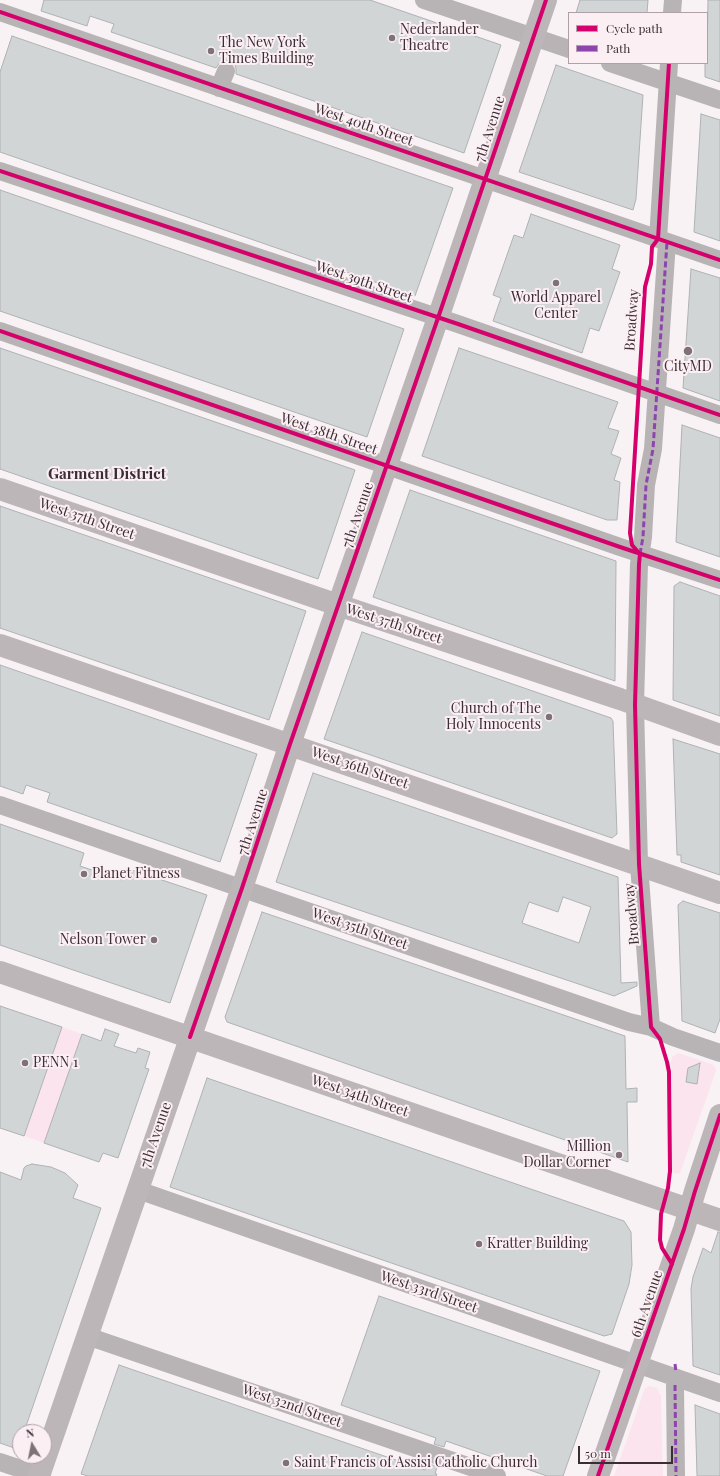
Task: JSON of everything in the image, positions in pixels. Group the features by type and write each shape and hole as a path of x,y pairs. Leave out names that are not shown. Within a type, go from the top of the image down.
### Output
{"main road":[{"name":"7th Avenue","path":"40,1476 290,744 438,318 532,37 546,0"},
{"name":"West 37th Street","path":"0,489 720,735"},
{"name":"West 36th Street","path":"0,645 720,893"},
{"name":"West 34th Street","path":"0,972 720,1220"},
{"name":"6th Avenue","path":"598,1476 690,1210 720,1115"}],"street":[{"path":"424,0 568,49"},
{"path":"672,12 673,0"},
{"name":"West 40th Street","path":"0,12 720,260"},
{"path":"613,64 720,100"},
{"name":"Broadway","path":"651,1027 639,864 635,705 639,564 643,537 646,485 653,449 657,392 667,82 669,64"},
{"path":"219,88 226,71"},
{"name":"West 39th Street","path":"0,171 657,392 720,415"},
{"name":"West 38th Street","path":"0,331 640,554 720,580"},
{"name":"West 35th Street","path":"0,805 629,1022 651,1027 673,1037 720,1053"},
{"name":"West 33rd Street","path":"138,1190 720,1394"},
{"name":"West 32nd Street","path":"87,1336 496,1476"},
{"path":"675,1374 676,1476"},
{"path":"0,1462 40,1476"}],"shaded area":[{"path":"62,1027 82,1034 44,1143 24,1136"},
{"path":"678,1053 712,1064 716,1071 680,1173 677,1174 673,1173 671,1162 671,1061 672,1057"},
{"path":"649,1386 657,1388 661,1396 663,1476 614,1476 645,1388"}],"building":[{"path":"44,0 370,0 501,45 464,153 236,74 235,65 230,61 220,62 216,68 111,32 114,24 90,16 87,26 41,11"},
{"path":"580,0 648,0 647,12 576,12"},
{"path":"708,0 720,0 720,82 705,77 705,64 708,64"},
{"path":"12,36 453,188 415,296 0,152 0,72"},
{"path":"556,65 643,95 636,199 633,210 519,172"},
{"path":"701,114 720,120 720,241 694,232"},
{"path":"0,190 404,329 367,437 0,311"},
{"name":"World Apparel Center","path":"531,214 620,245 612,269 620,272 599,331 590,328 582,353 493,321 501,298 493,295 514,235 523,238"},
{"path":"691,269 720,278 720,401 683,388"},
{"path":"0,348 355,470 318,579 0,469"},
{"path":"459,348 618,402 608,428 619,431 611,454 621,458 614,480 620,482 617,520 607,520 422,456"},
{"path":"682,425 720,438 720,557 676,542"},
{"path":"410,490 616,561 615,681 373,597"},
{"path":"0,506 306,611 269,720 0,628"},
{"path":"680,582 720,596 720,716 673,700 674,586"},
{"path":"362,632 611,718 613,721 617,834 612,838 324,739"},
{"path":"0,665 257,754 220,862 47,802 50,793 26,785 23,794 0,786"},
{"path":"673,739 720,754 720,875 681,862 681,855 677,855"},
{"path":"313,773 618,877 621,983 637,982 637,986 614,996 276,882","holes":["563,897 591,907 579,943 522,923 529,902 558,912"]},
{"path":"0,824 84,853 80,866 122,880 126,868 207,895 170,1003 0,945"},
{"path":"683,901 720,913 720,1019 715,1033 682,1021 678,905"},
{"path":"262,912 625,1036 626,1089 637,1088 637,1102 627,1102 628,1162 227,1022 225,1017"},
{"name":"PENN 1","path":"0,1006 62,1027 24,1136 0,1128"},
{"path":"105,1029 119,1034 114,1046 136,1053 138,1048 150,1052 145,1068 149,1069 118,1158 103,1153 99,1162 44,1143 82,1034 101,1041"},
{"path":"700,1063 697,1084 686,1082 688,1068"},
{"path":"207,1078 624,1221 631,1232 632,1265 629,1284 612,1334 604,1336 170,1187"},
{"path":"32,1164 51,1167 65,1173 78,1185 73,1198 101,1208 27,1424 12,1424 12,1447 0,1443 0,1172 21,1180 24,1168"},
{"path":"718,1232 720,1232 720,1375 693,1366 691,1289 693,1277 703,1248 711,1253"},
{"path":"379,1296 600,1371 563,1476 547,1476 446,1441 444,1447 434,1444 436,1438 341,1405"},
{"path":"119,1365 425,1470 428,1463 437,1467 435,1474 437,1474 436,1476 88,1476 81,1474"},
{"path":"695,1405 720,1414 720,1476 697,1476"}],"marked path":[{"path":"640,554 643,537 646,485 653,449 667,242"},
{"path":"675,1364 676,1372"},
{"path":"675,1385 676,1476"}],"cycle path":[{"path":"190,1037 546,0"},
{"path":"0,12 720,260"},
{"path":"639,553 632,545 630,533 645,287 651,264 652,247 658,239 669,64"},
{"path":"0,171 458,324 720,415"},
{"path":"0,331 620,547 720,580"},
{"path":"640,554 635,705 639,864 651,1027 660,1039 669,1072 670,1171 668,1188 661,1214 660,1240 662,1248 672,1264"},
{"path":"598,1476 684,1229 720,1115"}],"place":[{"name":"Nederlander Theatre","path":"392,38"},
{"name":"The New York Times Building","path":"211,51"},
{"name":"World Apparel Center","path":"556,283"},
{"name":"CityMD","path":"688,351"},
{"name":"Church of The Holy Innocents","path":"549,717"},
{"name":"Planet Fitness","path":"84,874"},
{"name":"Nelson Tower","path":"154,940"},
{"name":"PENN 1","path":"25,1063"},
{"name":"Million Dollar Corner","path":"619,1155"},
{"name":"Kratter Building","path":"479,1244"},
{"name":"Saint Francis of Assisi Catholic Church","path":"286,1463"}],"district":[{"name":"Garment District","path":"107,474"}]}
